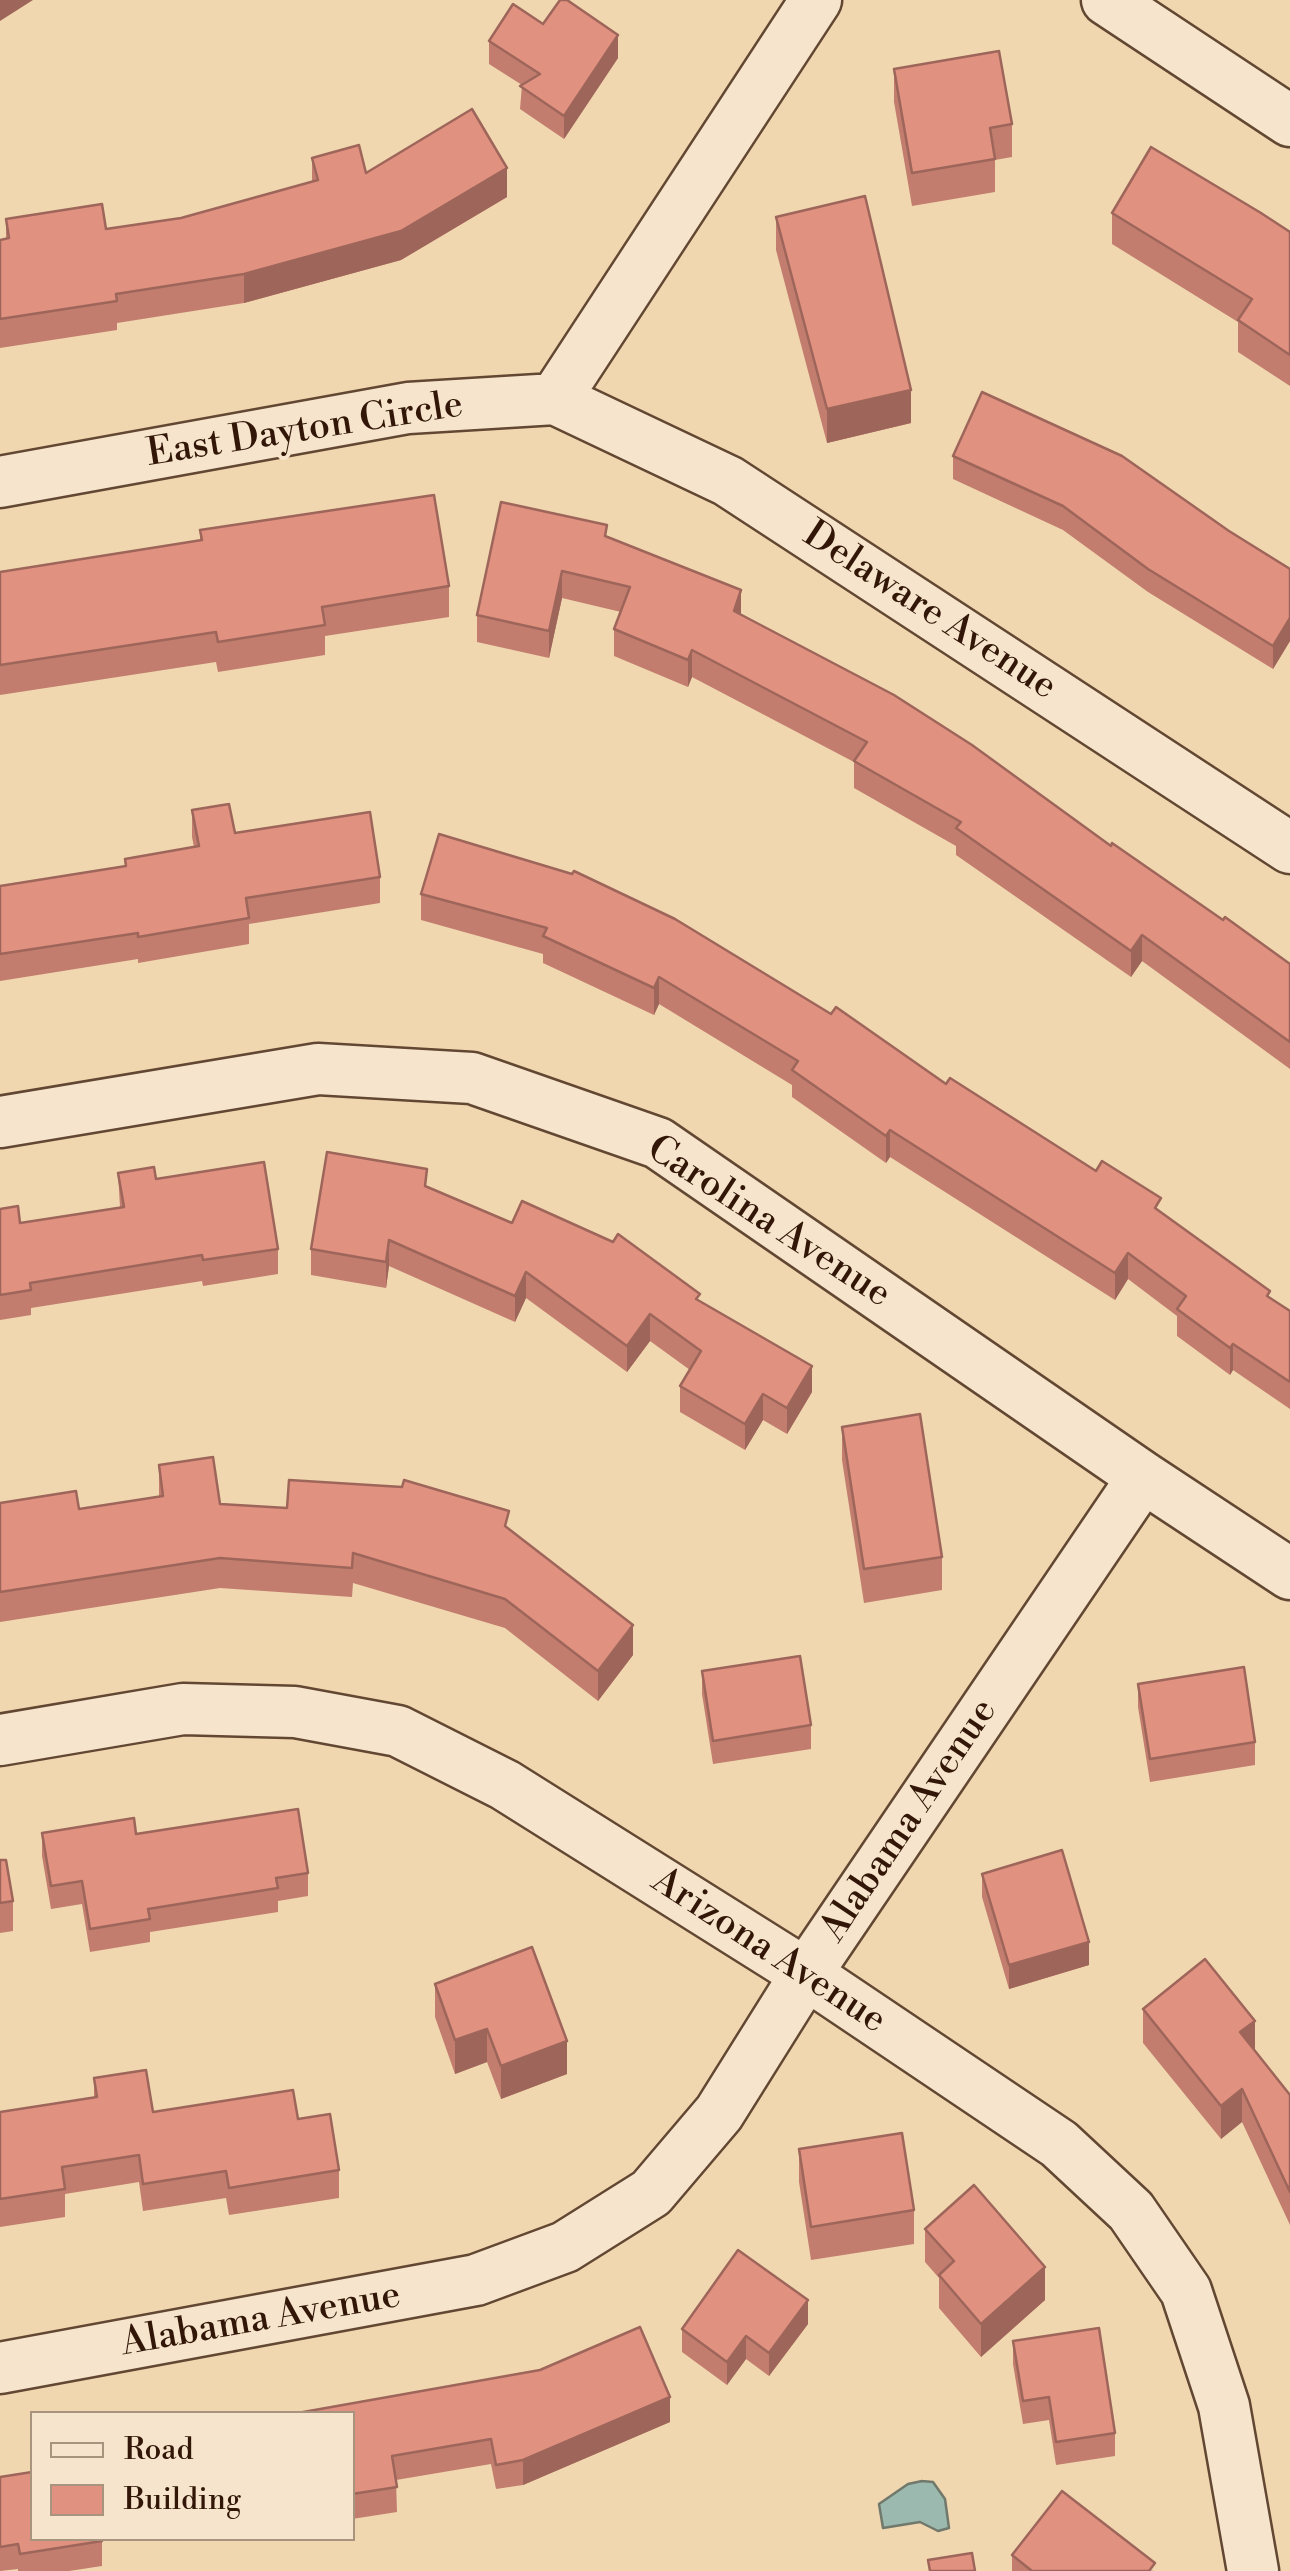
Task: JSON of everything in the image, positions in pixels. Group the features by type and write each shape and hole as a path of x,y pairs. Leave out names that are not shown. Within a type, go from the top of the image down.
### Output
{"street":[{"path":"555,399 816,0"},
{"path":"1108,0 1290,120"},
{"name":"East Dayton Circle","path":"0,482 408,408 555,399"},
{"name":"Delaware Avenue","path":"555,399 728,481 1290,848"},
{"name":"Carolina Avenue","path":"0,1122 318,1068 472,1078 658,1142 1290,1574"},
{"name":"Alabama Avenue","path":"0,2368 476,2280 564,2246 651,2193 719,2113 806,1974 1143,1477"},
{"name":"Arizona Avenue","path":"0,1740 183,1709 295,1712 398,1731 505,1785 806,1974 1059,2144 1131,2211 1186,2291 1224,2406 1253,2571"}],"water":[{"path":"933,2482 945,2499 949,2528 938,2531 920,2522 883,2528 879,2504 908,2484"}],"building":[{"path":"560,0 567,0 618,35 564,116 520,86 540,74 489,41 513,4 543,24"},
{"path":"999,51 1012,124 990,128 995,159 912,173 894,69"},
{"path":"472,109 507,168 401,231 244,274 116,294 117,301 0,319 0,240 9,238 6,219 102,204 106,229 181,218 318,180 312,158 359,145 366,173"},
{"path":"1151,147 1290,232 1290,355 1238,320 1252,299 1112,213"},
{"path":"865,196 911,390 827,409 776,217"},
{"path":"982,392 1122,456 1290,569 1290,618 1273,646 1148,569 1063,506 953,456"},
{"path":"434,495 449,586 322,607 325,625 218,642 216,632 0,665 0,572 202,540 200,530"},
{"path":"501,502 607,525 605,536 741,590 734,611 894,695 972,745 1111,846 1112,843 1223,920 1225,917 1290,964 1290,1042 1142,935 1131,951 956,828 961,822 854,761 867,742 692,650 688,660 614,629 630,587 562,571 549,631 477,615"},
{"path":"229,804 235,833 370,812 380,877 246,898 249,918 0,954 0,886 126,866 125,859 199,846 192,810"},
{"path":"439,834 572,874 574,871 675,919 831,1014 836,1007 946,1084 950,1078 1096,1171 1102,1161 1161,1198 1155,1208 1270,1291 1267,1296 1290,1311 1290,1382 1233,1344 1230,1348 1177,1309 1186,1296 1128,1253 1115,1273 890,1130 886,1136 792,1070 798,1061 659,977 654,988 543,936 547,928 421,894"},
{"path":"327,1152 427,1169 425,1186 512,1223 522,1201 613,1242 618,1234 700,1294 696,1299 812,1366 787,1408 763,1394 745,1424 680,1386 701,1351 650,1314 627,1346 526,1272 515,1296 389,1240 386,1262 311,1249"},
{"path":"264,1162 278,1249 203,1260 202,1255 30,1283 31,1290 0,1295 0,1209 18,1206 20,1223 124,1207 118,1173 154,1167 156,1179"},
{"path":"920,1414 942,1557 864,1569 842,1427"},
{"path":"213,1457 220,1504 287,1508 289,1480 402,1487 404,1480 509,1511 505,1526 633,1625 598,1671 505,1599 353,1553 352,1568 220,1558 0,1592 0,1503 76,1491 79,1509 163,1496 159,1465"},
{"path":"800,1656 811,1725 713,1741 702,1671"},
{"path":"1244,1667 1255,1742 1150,1759 1138,1684"},
{"path":"298,1809 308,1873 276,1878 278,1888 148,1909 150,1919 90,1929 82,1881 51,1886 42,1833 134,1818 136,1834"},
{"path":"1062,1850 1089,1942 1009,1965 982,1874"},
{"path":"0,1860 6,1860 13,1901 0,1903"},
{"path":"532,1947 567,2041 501,2066 487,2029 455,2040 435,1984"},
{"path":"1205,1959 1255,2021 1240,2032 1290,2095 1290,2192 1242,2089 1221,2106 1143,2009"},
{"path":"146,2070 153,2112 293,2090 298,2119 330,2114 339,2170 229,2188 226,2171 143,2184 139,2155 62,2167 65,2189 0,2199 0,2112 97,2097 94,2078"},
{"path":"902,2133 914,2210 811,2227 799,2149"},
{"path":"974,2185 1045,2267 981,2324 939,2275 954,2261 925,2229"},
{"path":"738,2250 808,2300 769,2353 746,2336 727,2362 682,2329"},
{"path":"640,2327 670,2397 523,2460 496,2465 491,2439 392,2456 397,2487 355,2494 355,2411 309,2411 540,2370"},
{"path":"1099,2328 1115,2433 1056,2442 1049,2397 1023,2401 1013,2341"},
{"path":"30,2472 30,2541 102,2541 20,2554 18,2544 0,2547 0,2477"},
{"path":"1062,2491 1155,2563 1149,2571 1032,2571 1012,2555"},
{"path":"972,2553 975,2571 930,2571 928,2560"}]}
